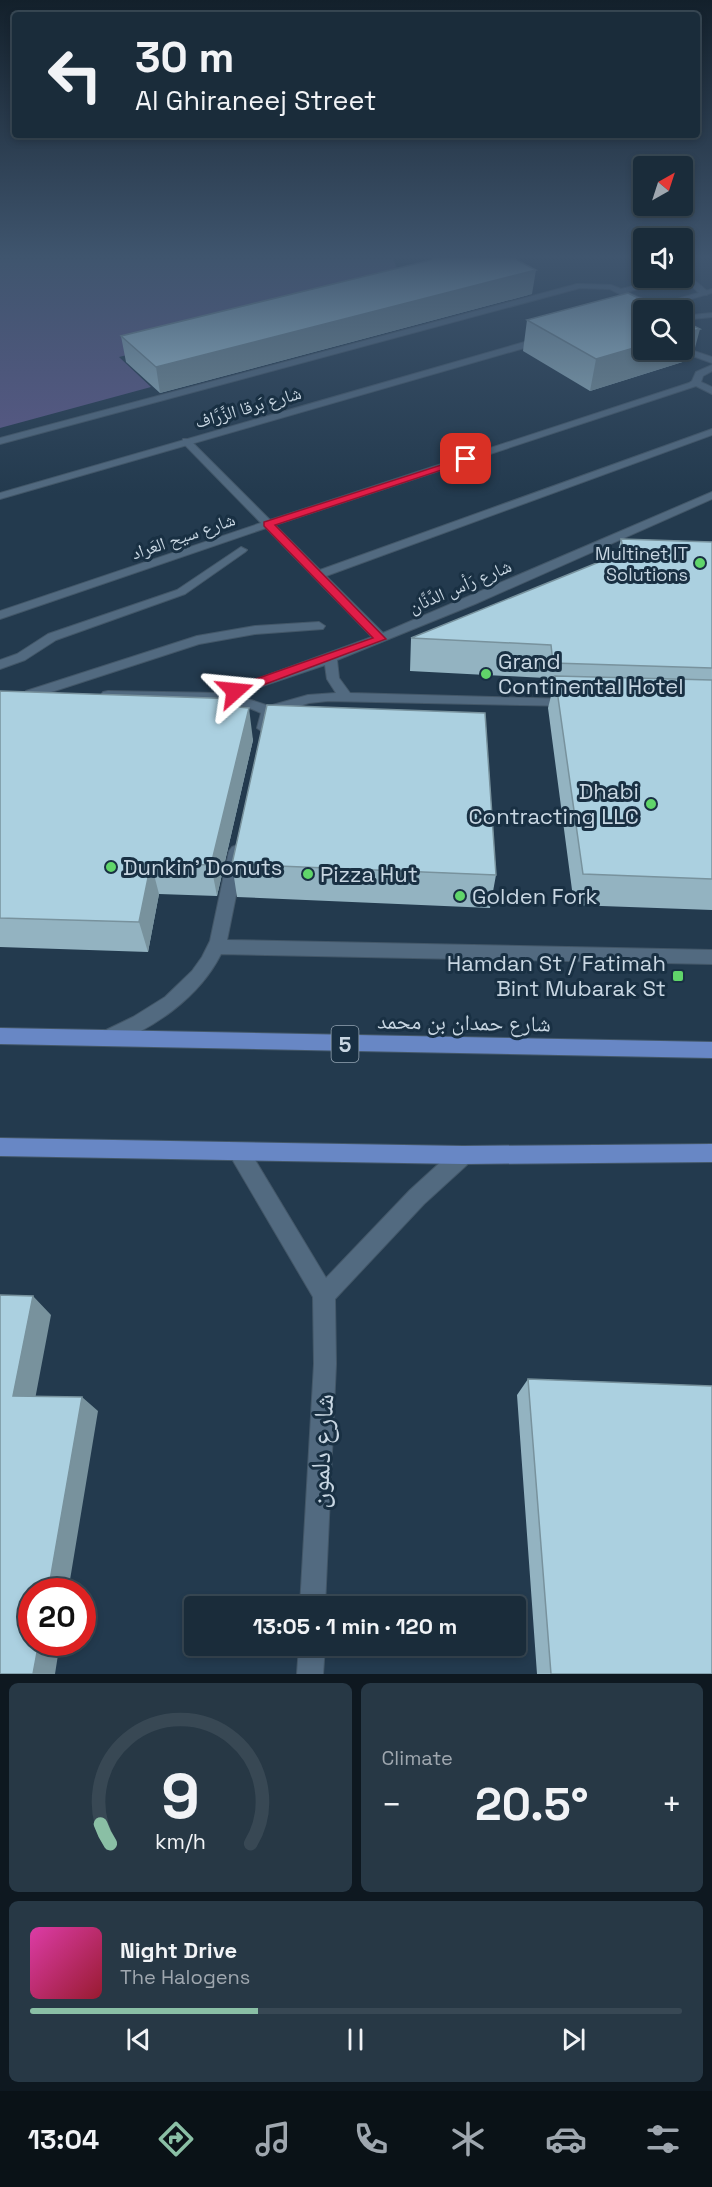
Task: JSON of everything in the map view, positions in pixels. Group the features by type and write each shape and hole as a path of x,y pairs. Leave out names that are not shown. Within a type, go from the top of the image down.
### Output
{"main road":[{"name":"شارع حمدان بن محمد","path":"0,1036 105,1040 712,1050"},
{"path":"0,1147 462,1155 712,1153"}],"street":[{"path":"0,441 389,337"},
{"name":"شارع بَرقا الزَّرَّاف","path":"0,496 548,338"},
{"path":"693,354 712,360"},
{"name":"شارع سيح العَراد","path":"0,615 696,383 699,374 712,368"},
{"path":"696,383 712,391"},
{"path":"318,574 712,432"},
{"path":"186,441 381,639"},
{"name":"شارع رَأس الدَّنَّان","path":"218,696 381,639 712,495"},
{"path":"0,665 21,657 52,637 181,592 241,550"},
{"path":"319,626 255,630 197,640 26,694 218,696 247,700 268,711 308,699 347,698 583,703"},
{"path":"330,658 333,679 347,698"},
{"path":"260,744 268,711"},
{"path":"105,1040 134,1027 183,991 201,970 216,947 241,835"},
{"path":"216,947 712,957"},
{"name":"شارع دلمون","path":"239,1152 324,1295 325,1364 313,1596"},
{"path":"324,1295 417,1197 462,1155"},
{"path":"310,1674 311,1656"}],"shaded area":[{"path":"0,337 198,337 119,357 151,387 0,428"}],"building":[{"path":"122,337 273,337 156,367"},
{"path":"557,337 633,337 633,348 596,359"},
{"path":"621,539 712,542 712,668 553,663 551,645 411,638 624,552"},
{"path":"555,676 712,680 712,879 583,874"},
{"path":"0,691 240,699 239,707 249,708 211,865 151,863 139,922 0,918"},
{"path":"267,705 485,713 496,875 232,864"},
{"path":"0,1295 33,1296 13,1396 82,1397 50,1578 18,1578 18,1656 36,1656 33,1674 0,1674"},
{"path":"528,1379 712,1386 712,1674 551,1674"}],"place":[{"name":"Multinet IT Solutions","path":"700,563"},
{"name":"Grand Continental Hotel","path":"486,674"},
{"name":"Dhabi Contracting LLC","path":"651,804"},
{"name":"Dunkin' Donuts","path":"111,867"},
{"name":"Pizza Hut","path":"308,874"},
{"name":"Golden Fork","path":"460,896"},
{"name":"Hamdan St / Fatimah Bint Mubarak St","path":"678,976"}],"route":[{"path":"235,691 381,639 268,524 466,459"}]}
